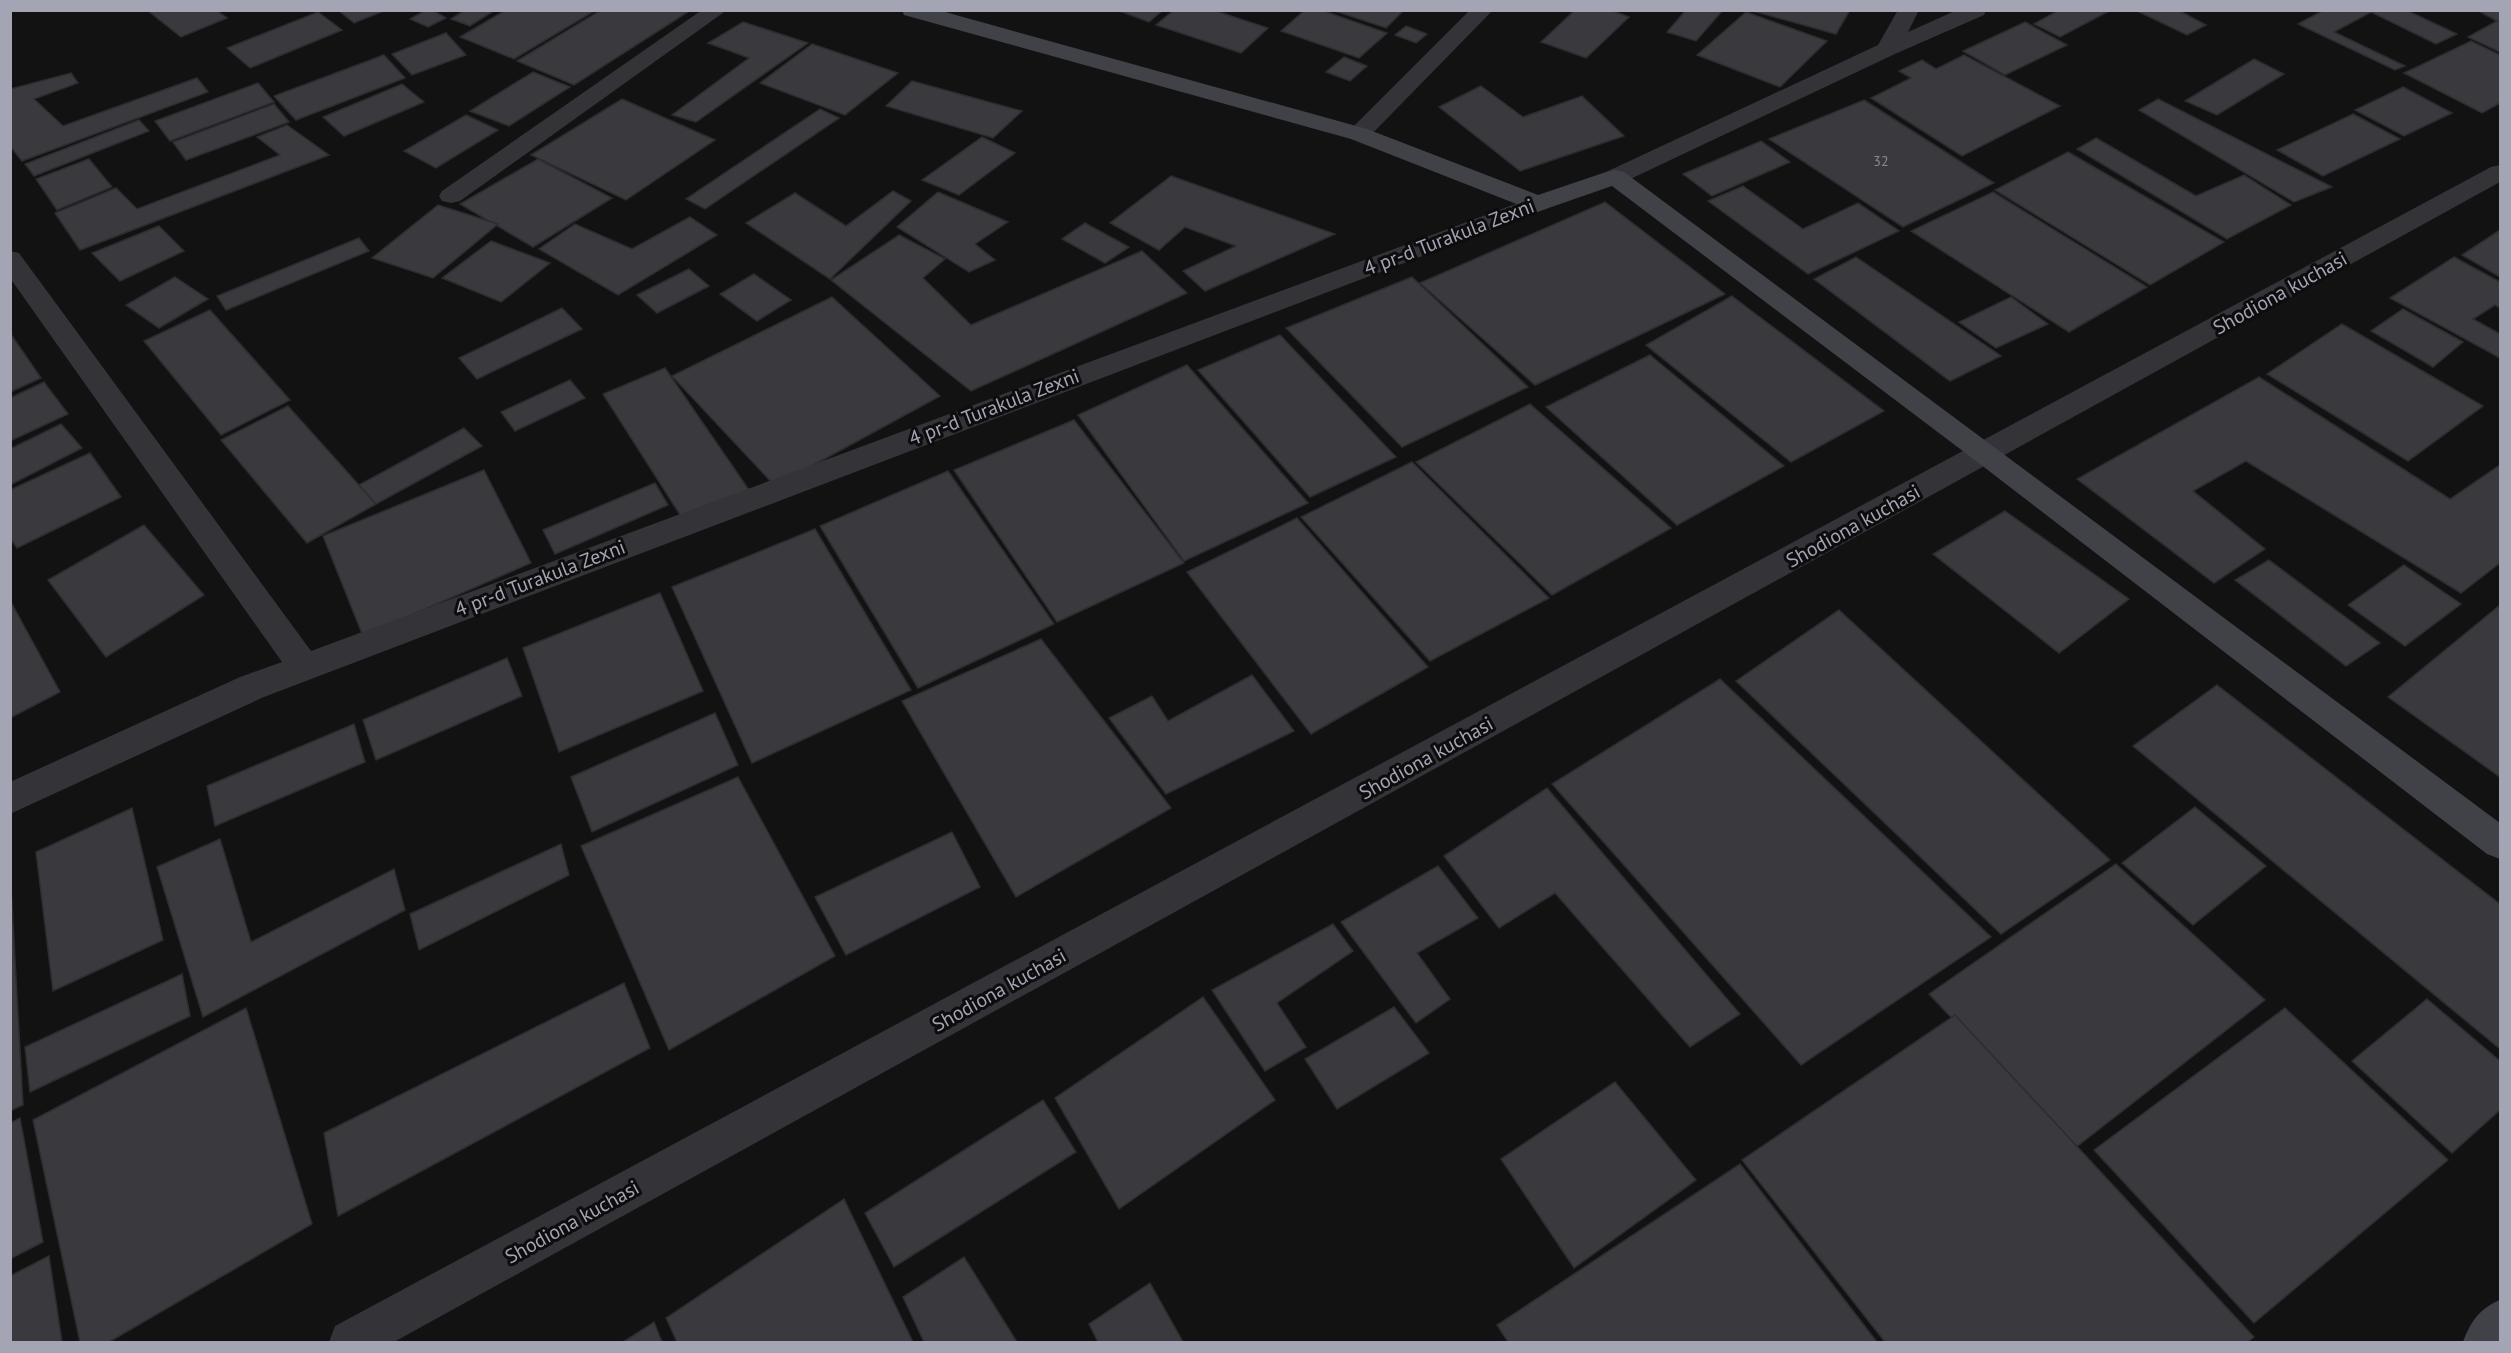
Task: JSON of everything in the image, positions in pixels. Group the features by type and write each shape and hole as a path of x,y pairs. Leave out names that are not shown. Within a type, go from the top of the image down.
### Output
{"street":[{"path":"451,196 717,10"},
{"path":"912,10 1359,134 1537,204"},
{"path":"1359,134 1483,10"},
{"path":"1887,49 1909,10"},
{"name":"4 pr-d Turakula Zexni","path":"10,799 252,687 1537,204 1615,177 1887,49 1976,10"},
{"name":"Shodiona kuchasi","path":"351,1342 1986,454 2500,172"},
{"path":"1615,177 2500,843"},
{"path":"10,259 304,667"},
{"path":"2485,1342 2500,1322"}],"building":[{"path":"147,10 216,10 227,18 181,37"},
{"path":"338,10 386,10 354,23"},
{"path":"426,10 432,10 446,18 428,27 410,19"},
{"path":"465,10 495,10 470,26 451,19"},
{"path":"506,10 596,10 514,59 460,37"},
{"path":"601,10 691,10 574,85 517,61"},
{"path":"1117,10 1163,10 1149,22"},
{"path":"1174,10 1213,10 1268,28 1241,53 1156,25"},
{"path":"1305,10 1321,10 1387,33 1359,58 1281,31"},
{"path":"1332,10 1404,10 1386,28"},
{"path":"1575,10 1610,10 1629,17 1586,58 1541,42"},
{"path":"1686,10 1723,10 1696,41 1667,32"},
{"path":"1749,10 1850,10 1836,34"},
{"path":"2059,10 2111,10 2060,37 2034,24"},
{"path":"2135,10 2178,10 2206,25 2187,35"},
{"path":"2324,10 2406,10 2457,34 2436,44 2371,12 2334,32 2405,66 2395,70 2298,24"},
{"path":"2477,10 2500,10 2500,52 2468,37 2497,21"},
{"path":"318,12 342,30 250,68 227,48"},
{"path":"1746,12 1827,41 1780,87 1697,55"},
{"path":"743,22 808,43 696,122 672,115 749,58 708,43"},
{"path":"2025,22 2067,45 2005,75 1963,51"},
{"path":"1406,26 1427,34 1416,43 1395,35"},
{"path":"446,33 466,55 412,75 392,54"},
{"path":"2471,41 2500,55 2500,103 2482,113 2404,73"},
{"path":"812,44 898,73 845,115 760,83"},
{"path":"384,55 405,78 296,120 274,96"},
{"path":"1964,55 2060,106 1962,156 1871,98 1911,78 1899,71 1922,60 1936,69"},
{"path":"1344,57 1367,66 1350,81 1326,72"},
{"path":"2254,59 2284,74 2217,115 2185,101"},
{"path":"533,72 570,87 509,126 470,111"},
{"path":"71,73 78,83 34,99 63,126 197,78 208,92 22,161 10,146 10,89"},
{"path":"912,81 1022,111 993,138 886,106"},
{"path":"258,83 274,102 170,141 155,121"},
{"path":"402,84 424,102 344,136 323,117"},
{"path":"1481,86 1523,117 1582,96 1624,136 1520,171 1439,107"},
{"path":"2403,87 2452,113 2404,136 2355,110"},
{"path":"622,99 715,140 626,200 531,155"},
{"path":"2158,99 2332,187 2294,202 2139,110"},
{"path":"1864,100 1994,183 1903,227 1769,139"},
{"path":"274,104 289,122 186,160 173,142"},
{"path":"820,109 839,118 705,209 686,199"},
{"path":"2353,114 2400,139 2323,176 2277,150"},
{"path":"466,115 498,130 436,168 404,151"},
{"path":"139,120 149,131 34,176 25,164"},
{"path":"287,125 329,155 80,250 55,213 116,188 137,209 280,155 257,137"},
{"path":"982,137 1015,153 959,195 922,180"},
{"path":"2096,138 2196,196 2244,175 2291,205 2227,239 2077,149"},
{"path":"1761,141 1790,162 1712,196 1683,174"},
{"path":"2068,152 2224,242 2150,285 1995,190"},
{"path":"89,159 112,187 57,210 36,179"},
{"path":"538,159 612,198 533,247 460,204"},
{"path":"1171,176 1335,234 1205,291 1183,271 1236,246 1185,227 1159,250 1110,223"},
{"path":"1743,186 1803,229 1858,203 1899,231 1808,274 1708,201"},
{"path":"893,191 911,201 830,279 746,223 795,193 846,226"},
{"path":"938,192 1008,222 975,244 995,260 969,272 897,227"},
{"path":"1993,192 2147,287 2069,332 1911,231"},
{"path":"1605,202 1725,294 1535,385 1420,283"},
{"path":"438,205 498,224 433,278 372,258"},
{"path":"690,217 717,235 618,295 539,249 575,224 632,249"},
{"path":"1085,223 1129,247 1105,263 1062,239"},
{"path":"159,226 184,251 120,281 92,253"},
{"path":"2500,230 2500,277 2462,255"},
{"path":"899,235 945,259 923,278 971,325 1142,251 1187,293 971,391 831,280"},
{"path":"359,238 369,251 226,310 217,296"},
{"path":"491,241 550,263 501,302 442,278"},
{"path":"1856,257 2001,356 1950,381 1814,279"},
{"path":"2454,257 2500,282 2500,308 2495,305 2473,319 2500,334 2500,358 2390,298"},
{"path":"689,269 709,286 657,313 637,295"},
{"path":"754,274 791,300 757,321 720,294"},
{"path":"175,277 208,299 159,328 126,305"},
{"path":"1412,277 1528,387 1402,447 1286,328"},
{"path":"1732,296 1884,411 1791,462 1646,345"},
{"path":"832,297 940,396 775,486 672,376"},
{"path":"2011,297 2048,324 1996,348 1959,322"},
{"path":"562,308 582,329 477,379 459,358"},
{"path":"2403,309 2463,342 2433,367 2371,331"},
{"path":"210,310 290,400 221,435 144,341"},
{"path":"2342,324 2483,406 2408,461 2267,374"},
{"path":"10,333 41,378 10,392"},
{"path":"1280,335 1396,457 1310,497 1198,370"},
{"path":"1650,355 1784,466 1677,525 1546,407"},
{"path":"1187,365 1308,503 1184,561 1078,415"},
{"path":"665,368 749,490 684,521 603,394"},
{"path":"2259,377 2450,499 2500,465 2500,563 2461,593 2246,461 2193,491 2265,549 2214,583 2077,479"},
{"path":"570,380 585,398 515,431 501,412"},
{"path":"44,382 68,414 10,441 10,398"},
{"path":"1530,404 1671,528 1552,595 1416,462"},
{"path":"288,406 376,504 307,543 221,440"},
{"path":"1074,420 1184,563 1057,622 954,470"},
{"path":"61,424 82,448 10,485 10,449"},
{"path":"464,428 482,446 376,504 359,485"},
{"path":"90,453 121,497 17,548 10,538 10,490"},
{"path":"1412,462 1549,598 1430,661 1301,517"},
{"path":"484,470 531,563 363,636 323,536"},
{"path":"948,471 1054,624 918,688 820,526"},
{"path":"655,483 668,505 555,554 543,530"},
{"path":"2005,511 2129,599 2059,653 1933,554"},
{"path":"1297,518 1428,667 1311,734 1187,572"},
{"path":"144,525 204,595 106,657 48,580"},
{"path":"815,529 911,690 752,763 672,587"},
{"path":"2269,560 2380,643 2346,666 2235,580"},
{"path":"2404,565 2461,604 2405,646 2348,605"},
{"path":"660,593 703,691 559,752 523,648"},
{"path":"12,604 60,692 10,718 10,605"},
{"path":"2500,605 2500,777 2388,697"},
{"path":"1839,610 2110,860 2001,934 1736,681"},
{"path":"1041,639 1171,808 1016,897 902,701"},
{"path":"507,658 522,696 376,760 363,720"},
{"path":"1252,675 1294,731 1166,794 1109,718 1152,696 1168,721"},
{"path":"1720,679 1991,937 1801,1065 1552,784"},
{"path":"2217,685 2500,904 2500,1049 2133,746"},
{"path":"715,713 738,765 592,832 571,777"},
{"path":"354,724 365,762 215,826 207,786"},
{"path":"738,777 835,956 669,1050 581,846"},
{"path":"1547,788 1740,1014 1690,1047 1555,893 1499,928 1444,856"},
{"path":"2195,807 2266,866 2193,925 2122,863"},
{"path":"132,808 163,940 53,991 36,852"},
{"path":"952,832 980,887 846,955 815,897"},
{"path":"220,839 251,942 394,869 405,910 203,1017 157,867"},
{"path":"561,844 569,875 419,950 410,914"},
{"path":"2116,864 2265,1000 2075,1148 1929,994"},
{"path":"1438,866 1478,918 1417,953 1450,999 1416,1023 1341,922"},
{"path":"10,868 23,1105 10,1111"},
{"path":"1333,924 1353,951 1277,1003 1306,1047 1265,1071 1212,990"},
{"path":"182,974 190,1016 30,1092 25,1047"},
{"path":"624,983 650,1048 338,1216 324,1133"},
{"path":"1203,997 1275,1100 1119,1209 1055,1098"},
{"path":"2427,999 2500,1061 2500,1110 2452,1153 2352,1061"},
{"path":"1394,1007 1429,1053 1337,1109 1305,1059"},
{"path":"246,1008 312,1224 109,1342 80,1342 33,1120"},
{"path":"2285,1008 2448,1160 2254,1323 2094,1150"},
{"path":"1955,1015 2254,1337 2248,1342 1885,1342 1742,1160"},
{"path":"1615,1082 1696,1180 1574,1268 1501,1159"},
{"path":"1043,1100 1076,1152 894,1267 865,1213"},
{"path":"20,1118 43,1242 10,1259 10,1123"},
{"path":"1740,1164 1877,1342 1508,1342 1497,1325"},
{"path":"844,1199 913,1342 677,1342 666,1318"},
{"path":"49,1256 62,1342 10,1342 10,1276"},
{"path":"964,1257 1017,1342 924,1342 903,1297"},
{"path":"1150,1283 1183,1342 1098,1342 1089,1324"},
{"path":"654,1322 662,1342 623,1342"}]}
